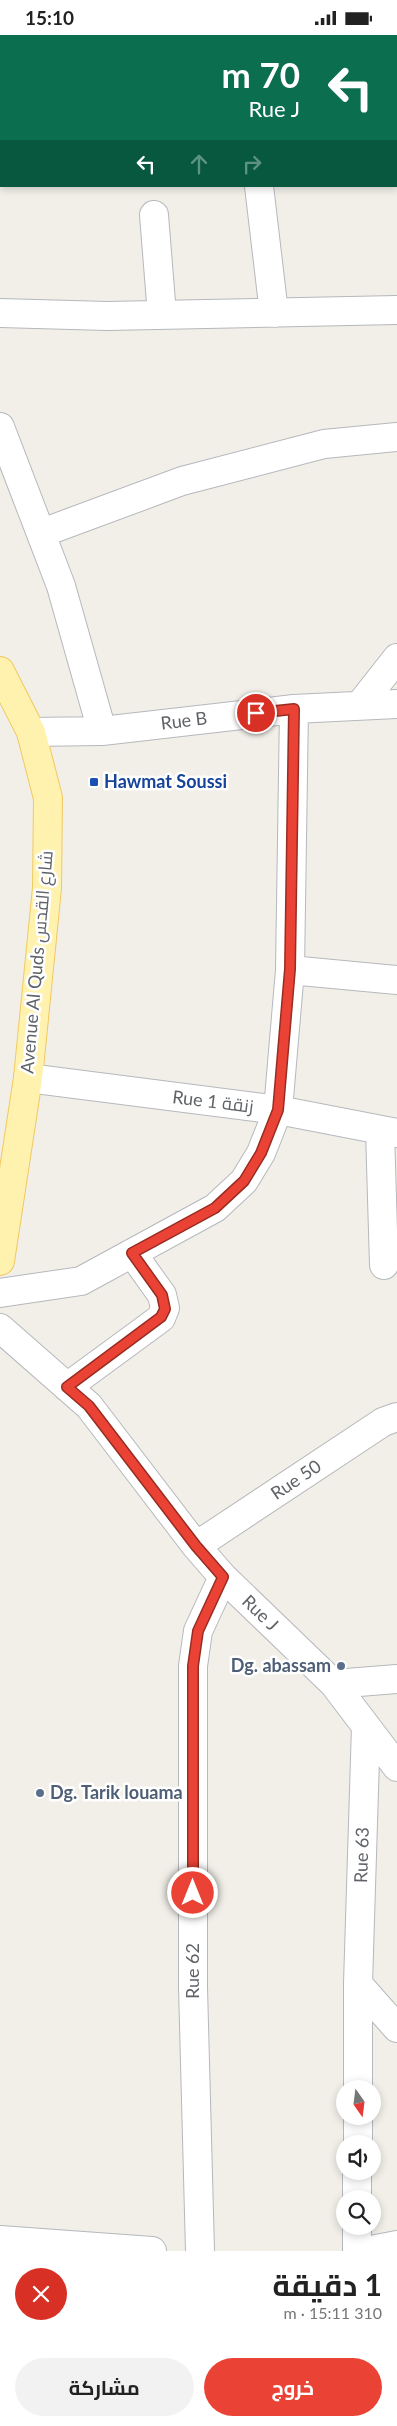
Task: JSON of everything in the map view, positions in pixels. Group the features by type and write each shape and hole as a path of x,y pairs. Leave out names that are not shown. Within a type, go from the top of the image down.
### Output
{"main road":[{"name":"Avenue Al Quds شارع القدس","path":"0,671 31,732 48,798 47,888 28,1078 0,1261"}],"street":[{"path":"259,187 274,313"},
{"path":"154,215 162,315"},
{"path":"0,313 107,316 397,311"},
{"path":"0,427 61,586 102,731"},
{"path":"42,533 182,481 324,443 397,437"},
{"path":"360,705 397,658"},
{"name":"Rue B","path":"31,732 102,731 294,709 397,705"},
{"path":"0,1293 81,1281 215,1208 244,1181 261,1153 278,1110 290,969 294,709"},
{"path":"290,969 397,980"},
{"name":"Rue 1 زنقة","path":"28,1078 278,1110 388,1132"},
{"path":"384,1265 388,1132"},
{"path":"67,1387 161,1317 165,1309 162,1295 132,1253"},
{"name":"Rue J","path":"0,1328 89,1406 196,1546 223,1577 334,1684 397,1767"},
{"name":"Rue 50","path":"196,1546 392,1427"},
{"name":"Rue 62","path":"200,2251 193,1987 193,1666 198,1631 223,1577"},
{"path":"334,1684 397,1679"},
{"name":"Rue 63","path":"358,2080 358,1984 366,1726"},
{"path":"358,1984 397,2028"},
{"path":"357,2235 357,2251"},
{"path":"0,2240 152,2251"},
{"path":"366,2251 397,2245"}],"place":[{"name":"Hawmat Soussi","path":"94,782"},
{"name":"Dg. abassam","path":"341,1666"},
{"name":"Dg. Tarik louama","path":"40,1793"}],"route":[{"path":"193,1893 193,1666 198,1631 223,1577 196,1546 89,1406 67,1387 161,1317 165,1309 162,1295 132,1253 215,1208 244,1181 261,1153 278,1110 290,969 294,709 256,713"}]}
